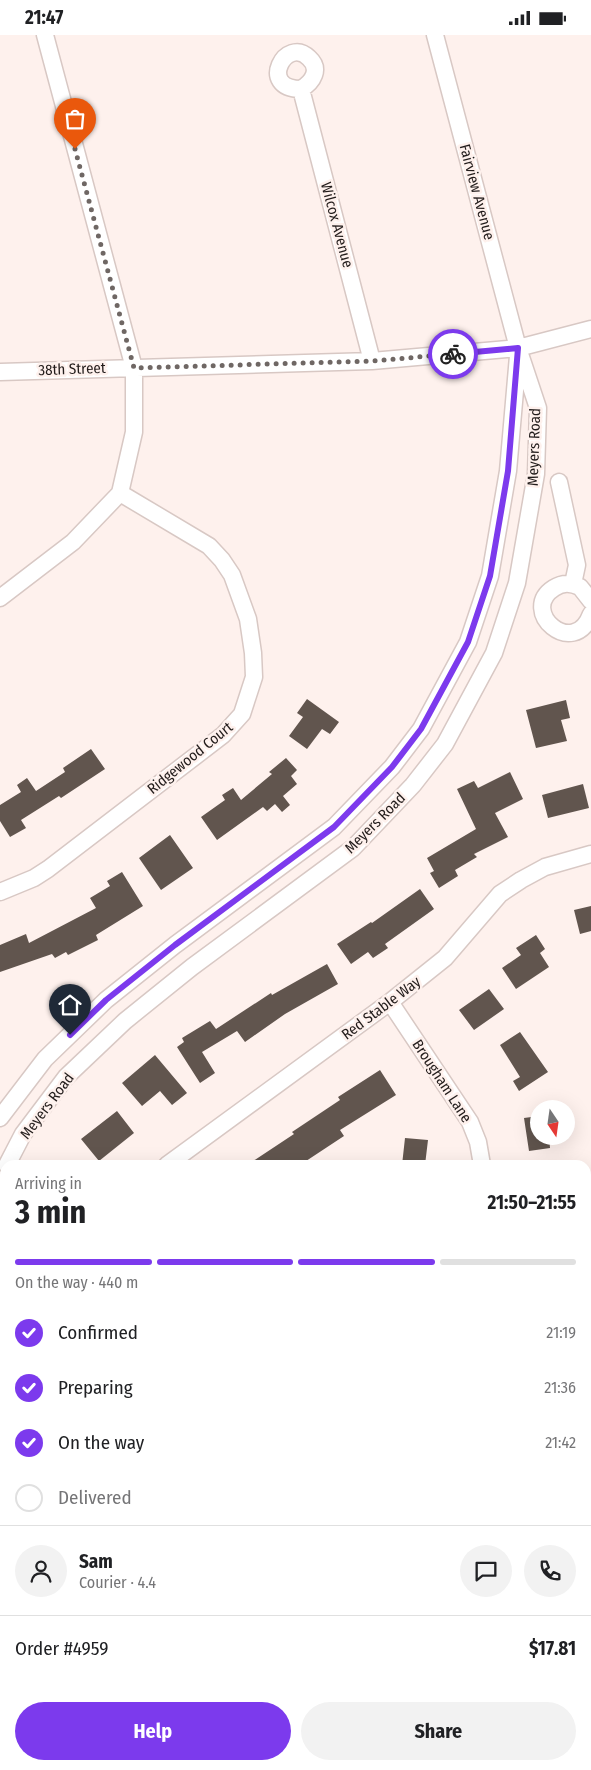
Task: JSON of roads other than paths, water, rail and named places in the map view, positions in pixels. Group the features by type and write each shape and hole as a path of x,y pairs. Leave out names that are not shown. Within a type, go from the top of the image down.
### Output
{"street":[{"path":"0,598 73,542 120,493 134,432 134,368 45,35"},
{"name":"Fairview Avenue","path":"435,35 518,348"},
{"name":"Wilcox Avenue","path":"301,89 372,361"},
{"name":"38th Street","path":"0,371 372,361 518,348 591,329"},
{"name":"Meyers Road","path":"0,1118 45,1059 106,1000 175,945 334,827 392,767 421,729 468,642 490,576 508,471 518,348"},
{"name":"Meyers Road","path":"10,1160 23,1135 66,1077 125,1021 192,967 352,848 413,785 444,744 494,653 517,583 536,474 538,408 518,348"},
{"path":"559,482 577,565 573,584"},
{"name":"Ridgewood Court","path":"0,892 34,878 48,869 216,741 242,715 252,687 254,677 251,631 240,593 227,568 209,546 120,493"},
{"path":"590,623 578,630 566,633 554,629 544,615 544,601 550,590 558,585 573,584 586,591 591,601"},
{"name":"Red Stable Way","path":"174,1160 390,1002 454,950 500,894 546,867 591,854"},
{"name":"Brougham Lane","path":"390,1002 470,1122 478,1142 481,1160"}]}
